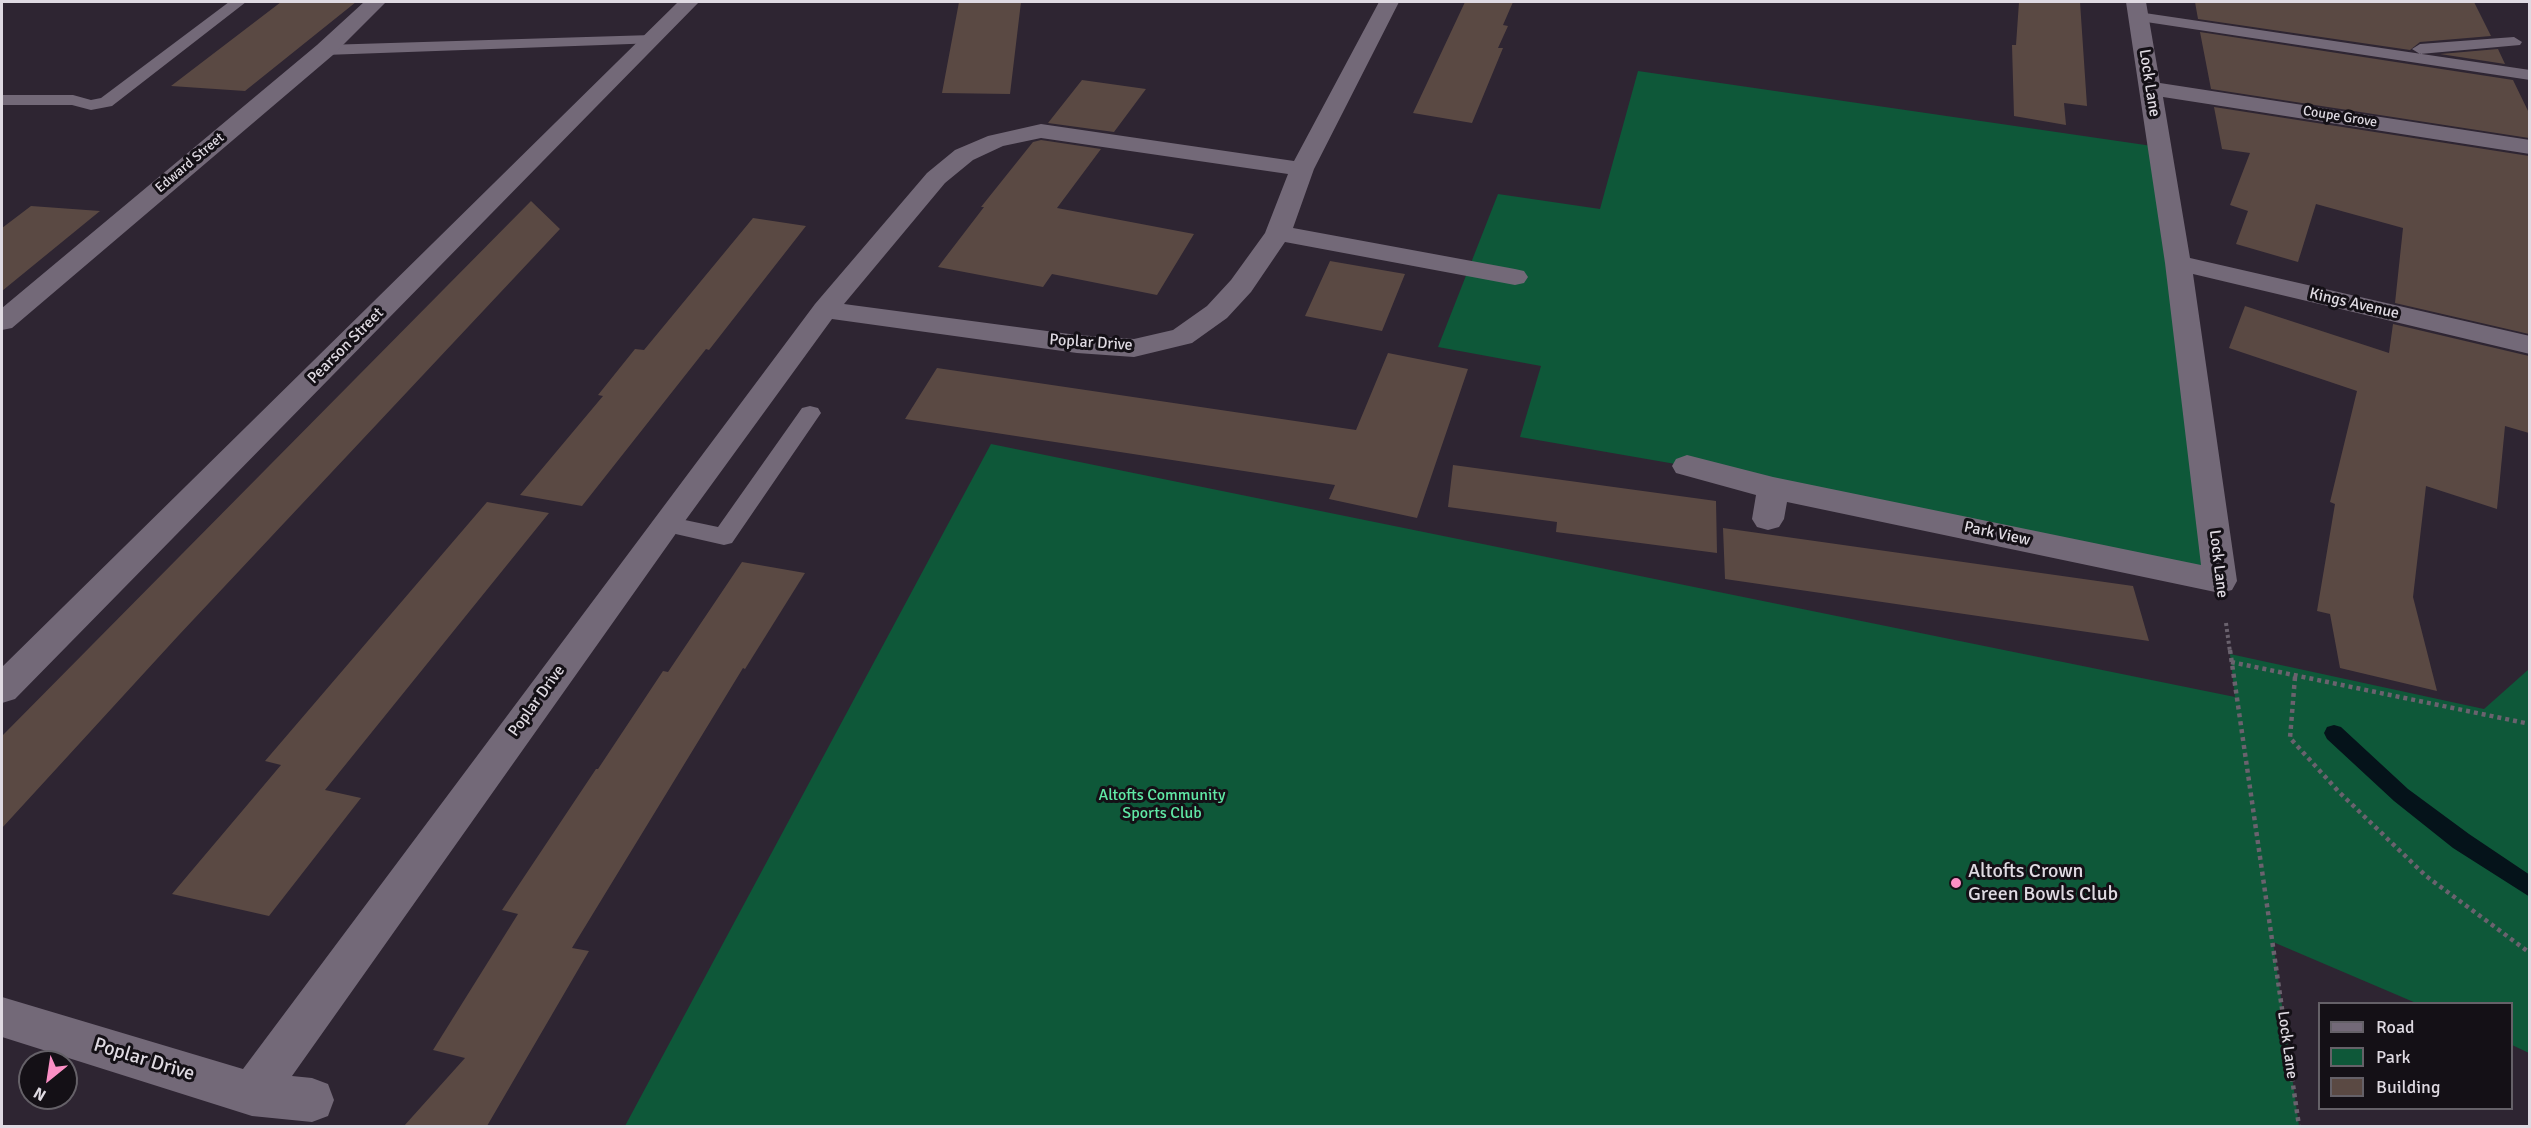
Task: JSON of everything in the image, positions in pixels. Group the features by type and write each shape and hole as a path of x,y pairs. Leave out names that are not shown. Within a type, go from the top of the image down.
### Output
{"street":[{"name":"Edward Street","path":"2,322 325,50 376,2"},
{"name":"Pearson Street","path":"2,689 690,2"},
{"name":"Poplar Drive","path":"825,310 1077,344 1134,348 1182,337 1217,312 1241,286 1278,233 1302,169 1389,2"},
{"name":"Lock Lane","path":"2137,9 2178,262 2220,581"},
{"name":"Coupe Grove","path":"2151,88 2529,147"},
{"name":"Poplar Drive","path":"252,1094 666,524 825,310 936,178 964,155 996,141 1041,132 1302,169"},
{"path":"1278,233 1515,277"},
{"name":"Kings Avenue","path":"2178,262 2529,345"},
{"name":"Park View","path":"1687,466 1773,488 2220,581"},
{"path":"1768,519 1773,488"},
{"name":"Poplar Drive","path":"2,1017 252,1094 312,1100"}],"lane":[{"path":"2,100 73,100 91,105 106,102 238,2"},
{"path":"2137,9 2378,53 2529,75"},
{"path":"325,50 652,40"},
{"path":"2378,53 2514,42"},
{"path":"666,524 724,537 810,413"}],"path":[{"name":"Lock Lane","path":"2220,581 2299,1126"},
{"path":"2231,662 2529,724"},
{"path":"2295,677 2289,738 2339,792 2426,876 2529,953"}],"green space":[{"path":"1638,71 2159,147 2220,581 1687,466 1520,437 1541,366 1438,347 1498,194 1600,209"},
{"name":"Altofts Community Sports Club","path":"991,444 2235,697 2230,654 2484,709 2529,669 2529,1053 2513,1045 2513,1002 2414,1002 2273,942 2299,1126 625,1126"}],"building":[{"path":"281,2 356,2 245,91 171,86"},
{"path":"959,2 1021,2 1010,94 942,93"},
{"path":"1465,2 1513,2 1503,25 1508,26 1498,48 1503,48 1472,123 1413,113"},
{"path":"2019,2 2080,2 2087,106 2064,103 2066,125 2014,116 2012,45 2016,45"},
{"path":"2195,2 2474,2 2491,36 2420,42 2410,50 2198,19"},
{"path":"2200,32 2513,80 2529,113 2529,138 2211,89"},
{"path":"2498,49 2505,64 2440,54"},
{"path":"1082,80 1146,89 1114,132 1048,123"},
{"path":"2214,107 2529,156 2529,334 2395,303 2403,228 2316,204 2298,262 2236,244 2248,211 2230,205 2250,153 2222,149"},
{"path":"1041,140 1101,149 1057,208 1194,234 1157,295 1052,274 1043,287 938,267 984,207 981,207 1033,142"},
{"path":"531,201 560,229 178,636 2,828 2,736"},
{"path":"31,206 100,211 2,291 2,228"},
{"path":"753,218 806,226 582,506 520,495 603,396 598,395 635,349 644,350"},
{"path":"1330,261 1405,274 1382,331 1305,316"},
{"path":"2245,306 2389,353 2393,324 2529,356 2529,433 2505,426 2497,509 2426,486 2413,597 2437,691 2340,668 2330,614 2317,611 2335,504 2330,502 2357,391 2229,348"},
{"path":"1388,353 1468,369 1417,518 1329,499 1335,485 905,419 937,368 1356,430"},
{"path":"1453,465 1716,501 1717,553 1556,532 1557,522 1448,507"},
{"path":"487,502 549,513 325,790 361,798 269,916 172,894 281,765 265,761"},
{"path":"1723,528 2133,586 2149,641 1725,579"},
{"path":"742,562 805,573 745,669 743,668 572,948 589,951 487,1126 404,1126 465,1058 433,1050 518,914 502,910 663,671 668,672"}],"waterway":[{"path":"2334,733 2401,795 2461,841 2530,887"}],"place":[{"name":"Altofts Crown Green Bowls Club","path":"1956,883"}]}
